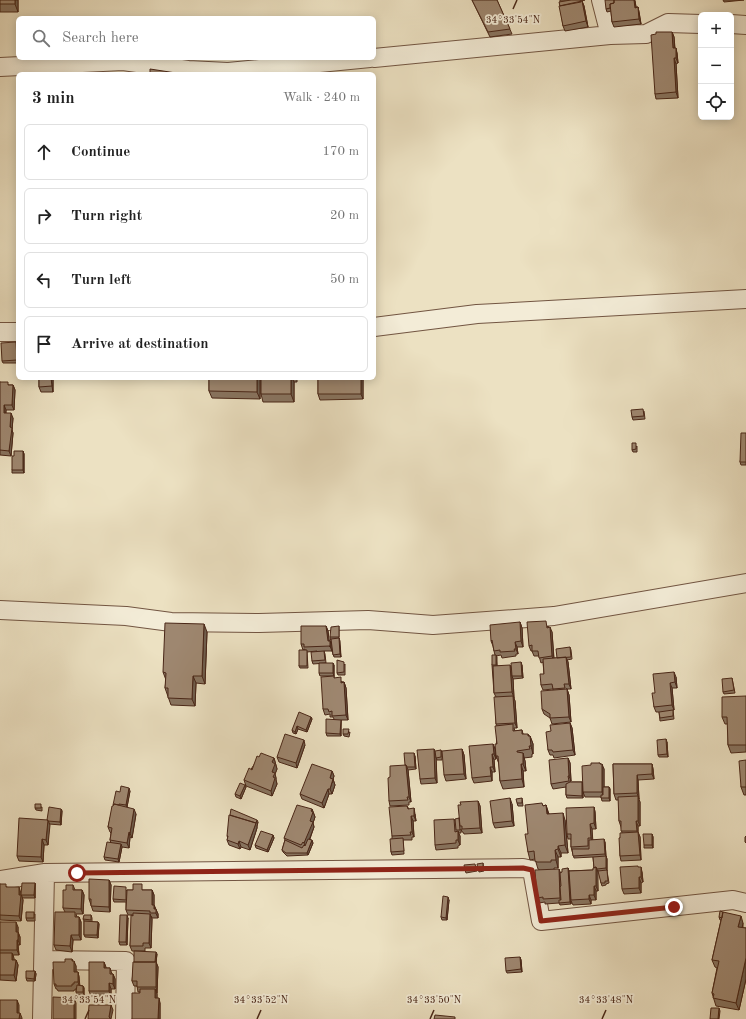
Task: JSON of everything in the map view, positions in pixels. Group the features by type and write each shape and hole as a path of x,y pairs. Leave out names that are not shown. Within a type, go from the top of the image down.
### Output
{"street":[{"path":"601,0 610,35"},
{"path":"376,58 610,35 646,34 668,23 698,24"},
{"path":"734,24 746,25"},
{"path":"0,67 123,61 188,70 228,72 350,60"},
{"path":"376,327 477,314 746,299"},
{"path":"0,332 16,332"},
{"path":"0,610 126,616 171,622 260,624 368,620 433,624 554,616 746,583"},
{"path":"0,880 45,873 523,868 532,870 541,921 733,900 746,903"},
{"path":"42,1019 45,873"},
{"path":"44,960 126,961 126,1019"}],"building":[{"path":"0,0 15,0 15,4 0,4"},
{"path":"472,0 497,0 510,29 488,32"},
{"path":"580,0 581,2 560,6 559,2"},
{"path":"605,0 614,0 614,3 610,4 610,8 606,9"},
{"path":"614,0 634,0 635,8 638,7 639,19 612,22 610,4 614,3"},
{"path":"582,1 586,21 563,26 559,6"},
{"path":"656,32 672,32 673,48 676,48 676,58 674,58 676,92 655,94 651,35 656,34"},
{"path":"150,69 170,72 150,72"},
{"path":"16,342 16,360 2,361 1,343"},
{"path":"39,380 51,380 52,386 39,387"},
{"path":"209,380 257,380 257,392 209,391"},
{"path":"261,380 291,380 291,394 261,394"},
{"path":"318,380 361,380 361,394 318,394"},
{"path":"0,382 8,382 8,385 13,385 12,405 4,405 4,413 11,413 10,427 12,428 9,451 0,450"},
{"path":"643,409 644,416 632,417 631,410"},
{"path":"741,433 746,433 746,462 740,462"},
{"path":"632,443 636,443 636,449 632,450"},
{"path":"14,451 23,451 23,470 12,470 12,456 14,456"},
{"path":"546,621 547,628 550,627 552,656 539,658 538,651 532,651 532,645 529,646 527,622"},
{"path":"520,622 521,641 515,642 515,651 494,651 492,640 491,641 490,625"},
{"path":"165,623 204,624 202,676 193,676 192,699 168,698 168,688 165,688 166,673 163,672"},
{"path":"301,626 326,626 330,646 304,647 304,644 301,644"},
{"path":"339,626 339,637 330,637 331,627"},
{"path":"339,638 340,654 333,655 331,639"},
{"path":"570,647 571,657 557,658 556,649"},
{"path":"299,650 307,650 307,666 299,666"},
{"path":"324,651 325,660 312,661 311,652"},
{"path":"492,655 496,655 496,665 492,665"},
{"path":"566,657 569,684 564,684 565,688 553,689 552,684 541,685 540,674 544,674 543,659"},
{"path":"337,660 344,662 344,672 337,673"},
{"path":"521,662 522,676 512,676 511,663"},
{"path":"319,663 333,663 333,673 319,673"},
{"path":"510,665 512,692 494,693 493,666"},
{"path":"674,672 675,682 670,683 672,705 654,707 652,693 655,693 653,674"},
{"path":"334,676 334,678 341,677 341,683 344,682 346,715 332,716 332,711 329,712 328,709 323,709 321,677"},
{"path":"732,678 734,690 723,692 722,679"},
{"path":"567,689 569,717 550,718 550,714 542,709 541,691"},
{"path":"513,696 515,723 496,724 494,697"},
{"path":"746,696 746,745 728,745 727,717 722,717 722,697"},
{"path":"673,710 673,716 660,718 659,712"},
{"path":"299,712 311,717 306,730 297,726 295,732 292,730"},
{"path":"326,719 341,720 340,734 326,733"},
{"path":"570,723 573,750 553,752 552,750 548,750 546,732 551,731 550,725"},
{"path":"513,724 513,731 522,730 522,734 528,734 528,736 530,736 531,746 529,746 530,749 517,751 523,753 523,764 521,764 522,779 500,781 498,756 496,756 495,744 497,744 495,726"},
{"path":"343,729 349,729 348,734 343,734"},
{"path":"285,734 304,740 296,763 277,757"},
{"path":"666,739 667,754 658,755 657,740"},
{"path":"493,744 494,754 492,754 493,767 490,767 491,776 472,778 469,746"},
{"path":"434,749 435,778 420,779 417,750"},
{"path":"462,749 464,774 444,775 442,751"},
{"path":"441,750 441,757 436,758 435,751"},
{"path":"261,753 274,758 272,762 275,764 272,772 275,773 273,777 275,778 271,791 244,780 249,768 252,770 257,756 259,757"},
{"path":"404,753 414,753 415,767 407,767 405,765"},
{"path":"568,758 569,781 551,784 549,760"},
{"path":"746,760 746,787 741,787 739,761"},
{"path":"591,763 602,764 602,792 583,792 582,766 591,765"},
{"path":"312,764 332,771 330,778 333,779 330,789 328,789 322,803 300,794"},
{"path":"613,764 652,764 652,774 637,775 637,793 614,794"},
{"path":"406,765 408,800 389,801 388,778 390,777 390,766"},
{"path":"570,782 582,782 582,796 566,795 566,784"},
{"path":"240,783 245,785 240,796 235,794"},
{"path":"121,786 129,788 126,805 113,805 116,791 120,792"},
{"path":"603,787 609,787 609,798 601,798 601,795 603,795"},
{"path":"638,796 638,821 636,821 637,831 621,831 618,797"},
{"path":"510,798 512,821 493,823 490,801"},
{"path":"522,798 522,803 517,803 516,799"},
{"path":"478,801 480,828 462,829 462,826 460,826 458,805 461,805 460,802"},
{"path":"542,803 543,806 546,805 547,814 563,813 565,845 558,846 558,849 555,850 556,860 551,860 551,862 535,861 534,851 528,852 525,834 528,834 525,805"},
{"path":"35,804 41,804 41,808 35,808"},
{"path":"114,804 134,809 127,843 110,840 112,828 108,827 112,806"},
{"path":"297,805 312,809 311,811 313,812 310,821 313,822 304,843 303,842 301,845 284,838"},
{"path":"407,806 408,809 414,808 414,816 411,816 411,835 392,836 389,807"},
{"path":"49,807 61,809 60,822 47,820"},
{"path":"594,807 594,823 590,824 591,838 588,838 588,846 571,847 571,834 567,834 566,808"},
{"path":"231,809 257,820 256,823 230,815"},
{"path":"229,815 256,823 248,845 239,841 238,844 227,840"},
{"path":"19,818 48,820 46,840 42,839 41,857 17,856"},
{"path":"459,818 460,830 456,830 455,819"},
{"path":"454,819 455,832 458,831 458,840 456,840 456,843 435,845 434,820"},
{"path":"261,831 273,835 267,850 255,845"},
{"path":"638,832 640,855 620,856 620,833"},
{"path":"643,834 652,834 652,845 644,845"},
{"path":"403,838 404,851 391,852 390,839"},
{"path":"308,839 312,840 307,853 286,853 282,850 285,840 302,848 304,845 305,846"},
{"path":"604,839 605,854 573,856 572,849 589,849 589,840"},
{"path":"107,842 121,844 118,859 104,857"},
{"path":"606,856 606,868 594,868 593,857"},
{"path":"483,863 483,868 478,869 477,864"},
{"path":"475,864 476,868 465,870 464,865"},
{"path":"596,867 596,886 594,886 594,895 589,895 589,899 571,900 569,871 593,870 593,868"},
{"path":"620,867 641,867 639,888 622,889"},
{"path":"568,868 570,902 559,903 559,900 561,900 560,873 562,872 562,869"},
{"path":"559,869 560,898 537,898 535,870"},
{"path":"607,870 608,881 601,883 598,871"},
{"path":"89,879 109,880 109,907 91,906 91,899 89,899"},
{"path":"22,883 35,883 34,895 21,895"},
{"path":"0,884 6,884 6,887 19,887 19,895 21,895 19,916 0,915"},
{"path":"133,884 142,884 142,890 152,890 152,905 154,905 154,909 156,909 156,913 150,913 150,911 126,910 127,890 133,890"},
{"path":"66,885 73,885 73,890 82,890 81,909 63,908 63,890 66,890"},
{"path":"114,886 126,887 126,900 113,899"},
{"path":"443,896 448,897 446,918 441,917"},
{"path":"720,911 723,912 722,918 719,917"},
{"path":"26,912 34,912 34,918 26,918"},
{"path":"55,912 75,912 75,917 79,917 79,935 71,935 70,946 54,945"},
{"path":"723,912 741,916 738,927 746,928 746,958 736,1003 713,998 714,994 712,993 719,961 712,960"},
{"path":"133,913 150,914 149,943 143,943 143,946 130,946 131,915 133,916"},
{"path":"84,915 91,915 91,920 83,919"},
{"path":"120,915 127,915 126,942 119,942"},
{"path":"84,921 98,922 97,935 84,935"},
{"path":"0,922 16,922 16,932 18,932 17,950 0,950"},
{"path":"134,951 156,952 155,962 134,962"},
{"path":"0,953 12,953 12,960 16,960 14,975 0,975"},
{"path":"520,957 521,969 506,971 505,958"},
{"path":"65,959 72,959 72,961 74,961 74,972 78,972 78,982 74,982 72,986 56,986 56,984 54,984 53,962 65,962"},
{"path":"89,962 104,962 104,968 110,968 110,974 113,974 113,984 109,983 109,991 89,991"},
{"path":"133,962 156,962 156,987 137,987 137,981 132,981"},
{"path":"26,971 35,971 34,979 26,978"},
{"path":"77,985 83,986 83,992 76,992"},
{"path":"140,989 155,989 155,998 159,998 158,1019 132,1019 132,993 140,993"},
{"path":"53,997 74,998 74,1019 53,1019"},
{"path":"0,1000 17,1000 17,1013 20,1013 19,1019 0,1019"},
{"path":"89,1005 111,1005 110,1019 88,1019"},
{"path":"711,1008 719,1008 718,1019 710,1019"},
{"path":"435,1015 455,1017 455,1019 434,1019"}],"route":[{"path":"77,873 523,868 532,870 541,921 674,907"}]}
